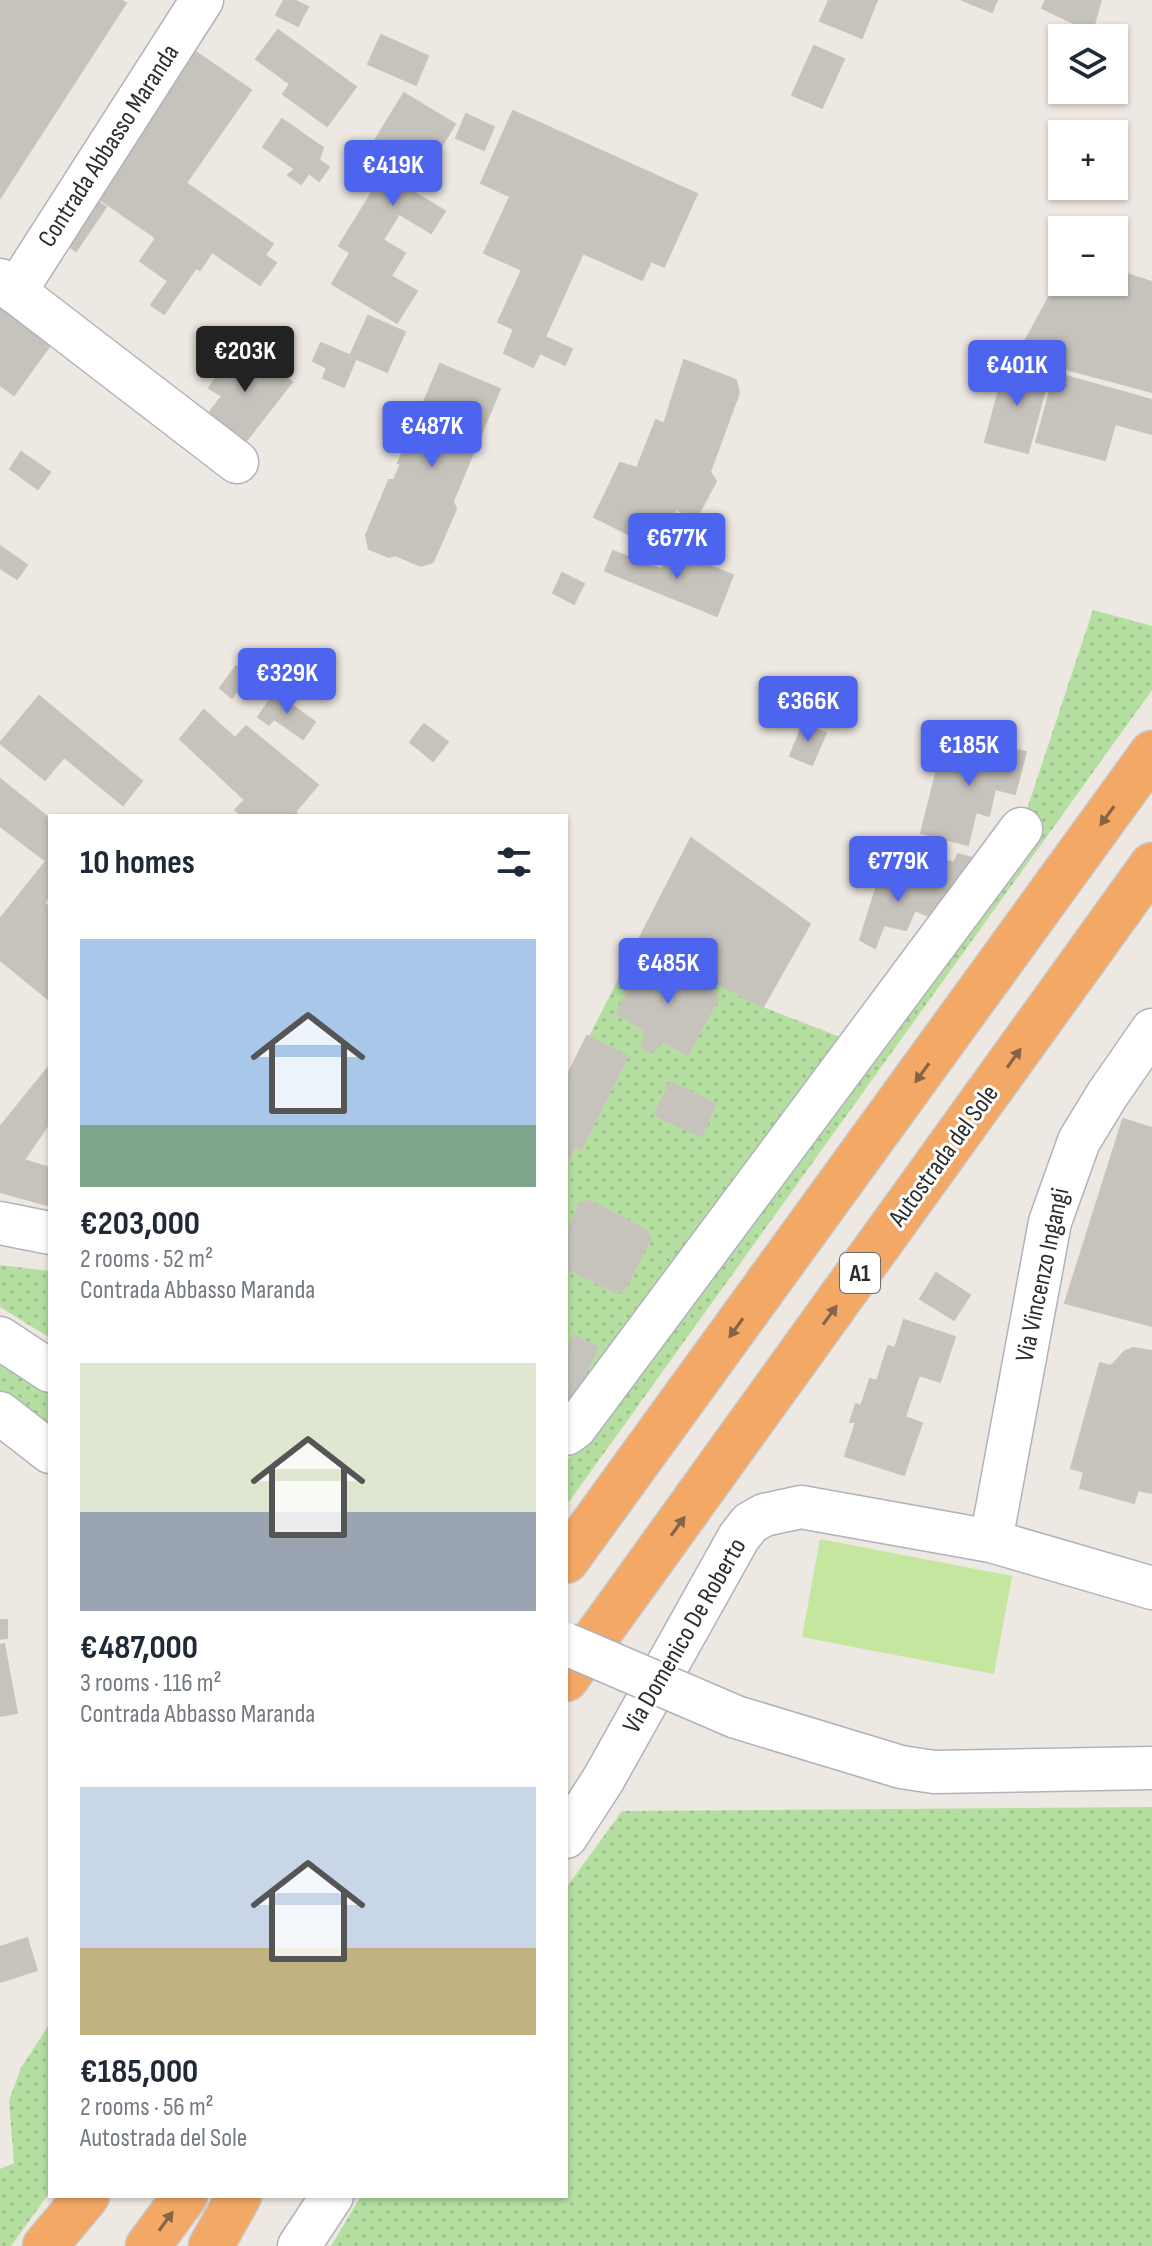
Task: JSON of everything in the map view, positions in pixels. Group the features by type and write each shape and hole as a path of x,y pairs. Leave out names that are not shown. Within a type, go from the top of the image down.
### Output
{"highway":[{"path":"568,1558 1152,753"},
{"name":"Autostrada del Sole","path":"568,1676 1152,865"},
{"path":"568,1690 639,1581"},
{"path":"45,2246 85,2198"},
{"path":"70,2246 104,2198"},
{"path":"148,2246 184,2198"},
{"path":"211,2246 238,2198"}],"street":[{"name":"Contrada Abbasso Maranda","path":"202,0 8,286 237,462"},
{"path":"568,1433 575,1428 1021,829"},
{"name":"Via Vincenzo Ingangi","path":"991,1541 1050,1222 1064,1178 1086,1129 1152,1030"},
{"path":"0,1223 48,1233"},
{"path":"0,1338 48,1370"},
{"path":"0,1413 48,1450"},
{"name":"Via Domenico De Roberto","path":"568,1834 603,1780 739,1537 750,1523 764,1515 801,1507 991,1541 1152,1588"},
{"path":"568,1645 736,1717 901,1767 934,1772 1152,1768"},
{"path":"299,2246 331,2198"}],"green space":[{"path":"1093,610 1152,626 1152,690 568,1503 568,1459 673,1328 1025,815"},
{"path":"637,943 763,1007 853,1042 568,1417 568,1077"},
{"path":"0,1265 48,1271 48,1337 0,1307"},
{"path":"0,1354 48,1386 48,1442 0,1406"},
{"path":"820,1539 1012,1576 994,1674 802,1637"},
{"path":"1152,1807 1152,2246 331,2246 360,2198 568,2198 568,1885 622,1811"},
{"path":"48,2026 48,2195 11,2246 0,2246 0,2169 14,2163 9,2101 21,2068"}],"building":[{"path":"0,0 120,0 126,3 0,198"},
{"path":"284,0 294,0 308,7 298,26 276,15"},
{"path":"829,0 877,0 862,38 820,21"},
{"path":"962,0 997,0 992,12"},
{"path":"1046,0 1101,0 1094,24 1075,24 1042,8"},
{"path":"278,30 356,87 327,126 283,94 290,84 256,59"},
{"path":"381,35 428,56 416,85 368,64"},
{"path":"814,46 844,59 822,108 792,95"},
{"path":"196,52 251,90 186,183 273,244 265,255 276,263 260,285 212,252 200,270 196,268 164,314 151,305 168,281 140,261 156,238 88,191 133,143"},
{"path":"404,93 455,124 414,192 445,211 431,233 399,214 383,240 405,253 391,276 417,291 397,323 332,284 350,253 339,246 392,160 371,147"},
{"path":"513,111 697,194 664,267 481,183"},
{"path":"466,114 494,127 484,150 456,138"},
{"path":"282,119 323,148 319,160 329,167 319,181 309,173 301,184 288,175 295,169 263,147"},
{"path":"510,197 651,261 642,280 583,253 545,337 572,349 565,365 540,353 533,367 504,353 514,329 498,322 522,270 484,253"},
{"path":"94,199 106,207 76,251 64,243"},
{"path":"1128,274 1152,282 1152,392 1017,356 1050,296 1128,296"},
{"path":"0,306 51,344 14,395 0,385"},
{"path":"368,316 405,332 387,372 350,356"},
{"path":"321,343 356,358 344,387 323,378 327,368 313,361"},
{"path":"241,344 292,382 242,446 205,418 222,396 209,388"},
{"path":"684,360 736,380 739,393 710,472 716,481 696,519 676,509 656,548 594,517 620,463 637,468 656,420 664,424"},
{"path":"440,364 500,389 453,501 456,509 433,562 421,566 369,549 366,535 389,480 394,480 401,463 398,463"},
{"path":"1006,364 1049,375 1028,453 985,442"},
{"path":"1055,373 1152,400 1152,434 1115,424 1105,460 1036,442"},
{"path":"21,452 50,472 38,489 10,469"},
{"path":"0,546 27,565 17,579 0,568"},
{"path":"613,551 662,570 667,558 686,566 690,558 733,575 717,616 605,571"},
{"path":"562,573 584,584 574,604 553,593"},
{"path":"236,666 249,674 232,698 220,688"},
{"path":"275,693 315,722 303,739 274,719 269,725 258,717"},
{"path":"39,696 142,781 123,805 64,757 45,780 0,743"},
{"path":"204,710 235,738 246,726 318,785 295,812 298,814 240,814 235,810 245,800 180,739"},
{"path":"424,724 448,742 433,761 410,742"},
{"path":"803,724 826,733 812,765 790,756"},
{"path":"944,742 989,753 992,744 1026,752 1015,794 995,789 989,816 976,812 968,845 921,833"},
{"path":"0,779 48,817 48,858 46,861 0,826"},
{"path":"691,838 810,924 763,1007 637,943"},
{"path":"958,854 975,859 950,914 933,907 942,886 929,882 940,859 954,863"},
{"path":"48,859 48,898 44,903 48,906 48,999 0,960 0,919"},
{"path":"882,869 942,886 933,907 940,910 935,919 915,910 906,930 884,925 875,948 860,940"},
{"path":"652,955 712,988 718,999 688,1055 662,1041 657,1049 650,1053 645,1051 642,1047 645,1030 616,1014 643,965 646,967"},
{"path":"587,1036 628,1056 581,1150 575,1147 569,1158 568,1158 568,1074"},
{"path":"48,1067 48,1125 24,1160 48,1167 48,1205 0,1192 0,1127"},
{"path":"670,1082 716,1104 701,1137 654,1115"},
{"path":"1123,1119 1152,1128 1152,1326 1065,1303"},
{"path":"590,1201 646,1230 651,1238 625,1289 616,1293 568,1269 568,1230 580,1203"},
{"path":"936,1273 970,1295 954,1320 920,1299"},
{"path":"904,1320 955,1337 940,1382 919,1375 905,1417 922,1423 904,1475 845,1456 856,1422 850,1422 856,1404 861,1406 870,1379 877,1381 888,1346 895,1348"},
{"path":"574,1335 598,1347 568,1411 568,1348"},
{"path":"1133,1348 1152,1351 1152,1493 1138,1490 1134,1503 1080,1488 1084,1472 1071,1468 1100,1363 1111,1366 1125,1351"},
{"path":"0,1620 7,1620 7,1638 0,1639"},
{"path":"4,1644 17,1713 0,1716 0,1645"},
{"path":"27,1938 37,1970 0,1982 0,1947"}]}
